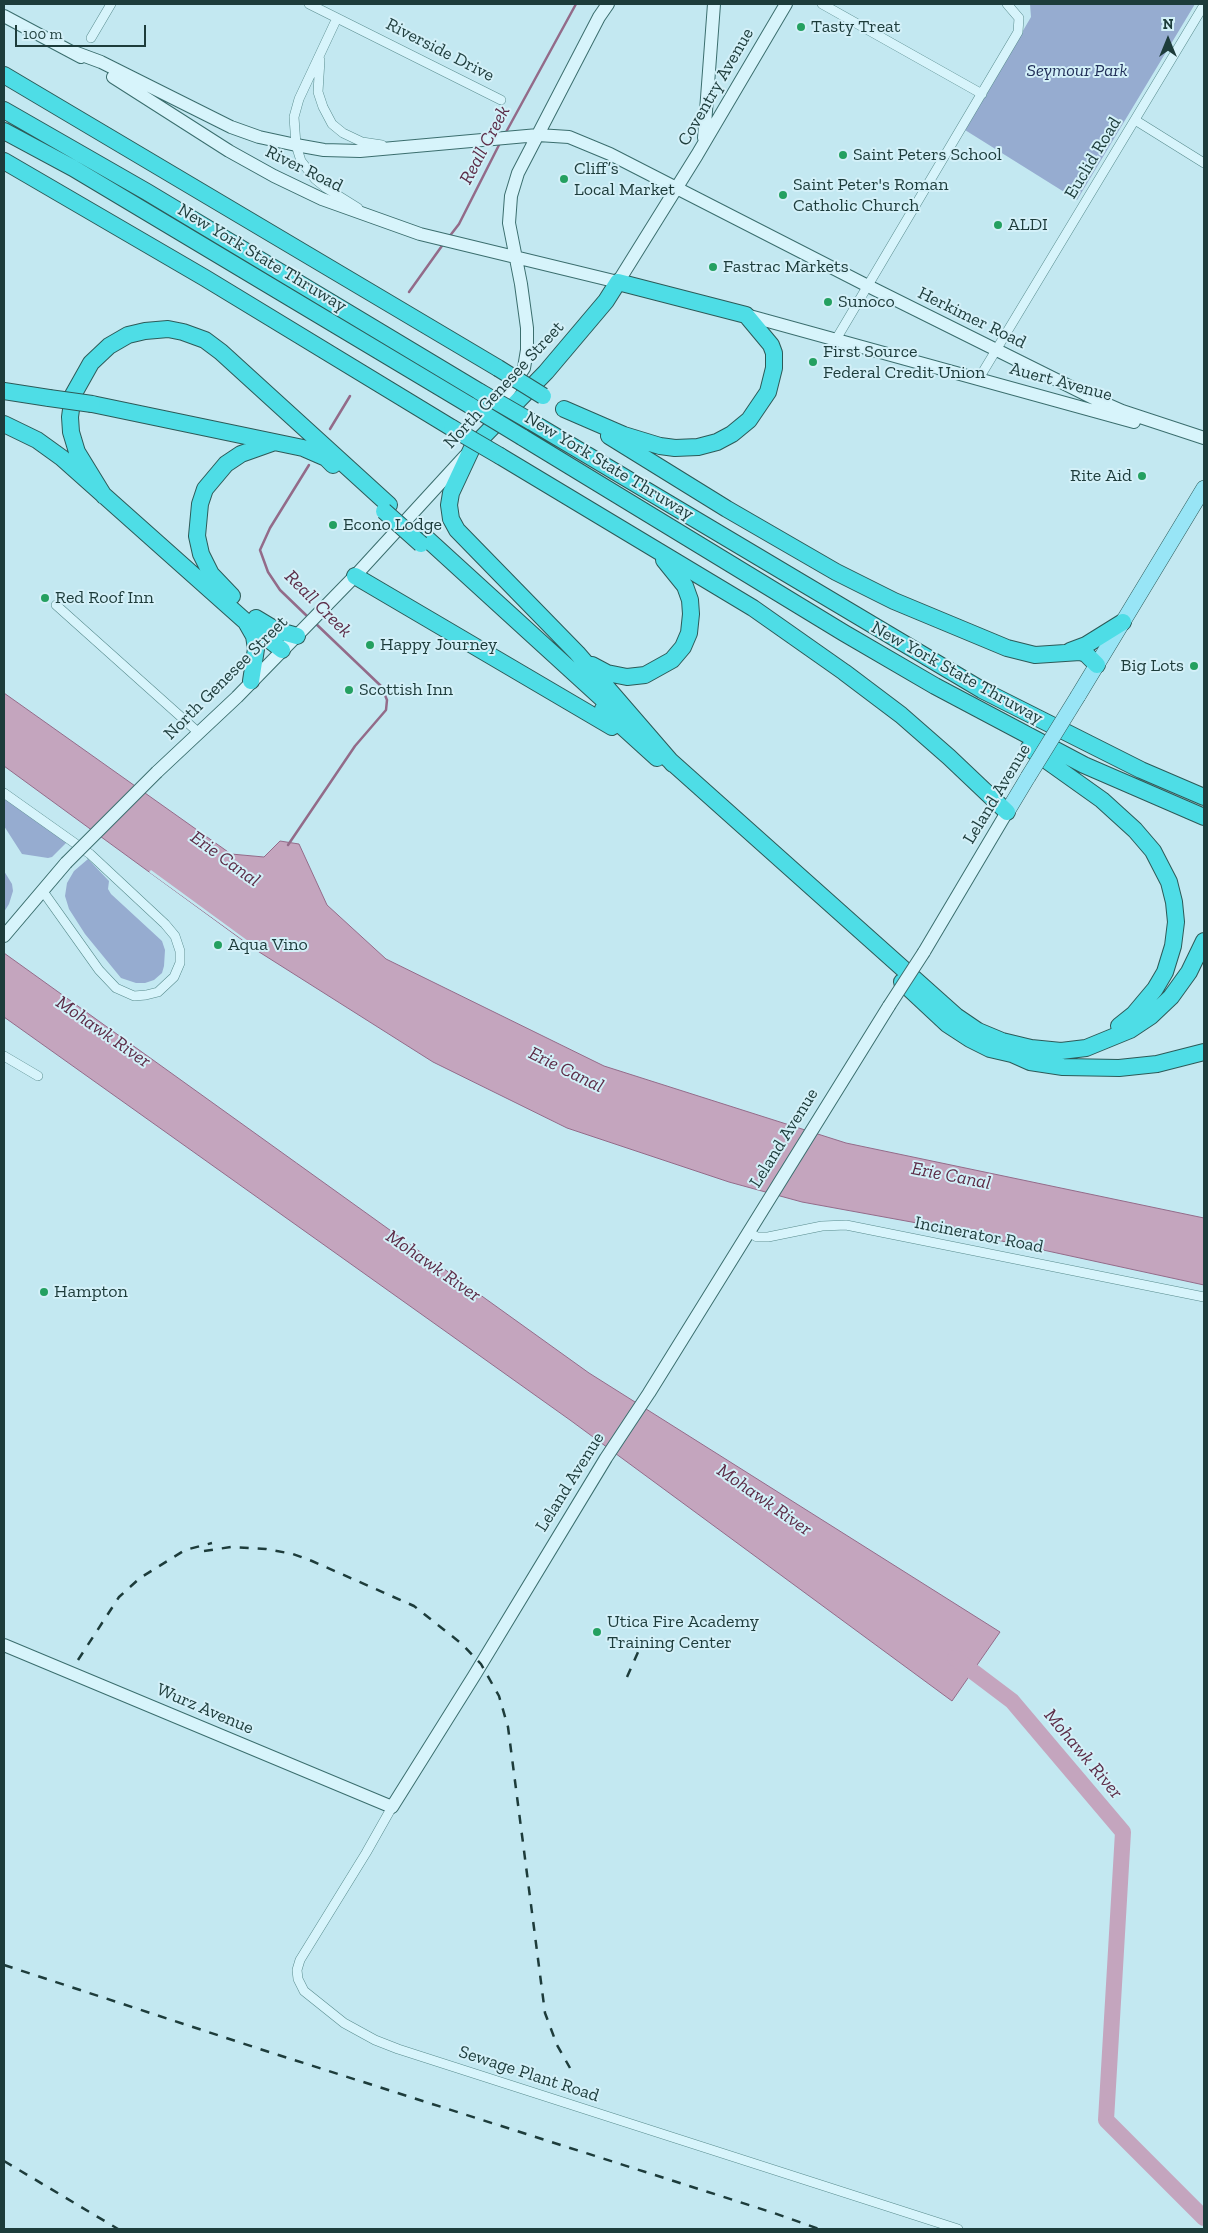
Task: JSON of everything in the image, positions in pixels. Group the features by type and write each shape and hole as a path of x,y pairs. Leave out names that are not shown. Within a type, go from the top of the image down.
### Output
{"highway":[{"path":"4,75 498,368 727,509 836,572 894,602 1007,648 1035,655 1068,652 1086,654 1097,665"},
{"name":"New York State Thruway","path":"4,110 147,192 982,690 1141,770 1204,796"},
{"name":"New York State Thruway","path":"4,131 73,168 935,686 1084,766 1204,817"},
{"path":"4,160 197,273 753,608 844,672 908,721 949,756 1007,812"},
{"name":"Auert Avenue","path":"618,282 746,315"},
{"name":"North Genesee Street","path":"467,454 546,372 606,301 618,282"},
{"path":"564,408 624,435 660,446 675,448 698,447 717,442 732,434 749,420 768,392 774,368 774,354 771,345 746,315"},
{"path":"104,496 76,452 71,432 70,417 73,395 91,363 109,346 128,335 145,331 168,329 205,340 222,352 652,754 948,1024 990,1049 1012,1054 1040,1058 1073,1057 1092,1053 1122,1041 1151,1024 1168,1010 1186,989 1204,956"},
{"path":"4,391 92,404 303,448 326,458 387,508"},
{"path":"4,424 37,440 56,454 245,620 282,650"},
{"path":"275,442 241,454 226,464 214,477 205,489 200,504 197,536 201,554 211,574 242,606 261,622 276,630 301,632"},
{"path":"467,454 451,493 449,505 451,519 457,530 577,653 673,764"},
{"path":"422,540 956,1016 978,1031 1032,1048 1061,1051 1086,1048 1130,1030 1151,1016 1171,997 1189,972 1204,941"},
{"path":"577,653 595,667 607,673 627,677 645,675 656,671 672,660 683,647 689,633 690,600 685,586 673,569 650,545"},
{"path":"355,576 613,728 652,754"},
{"path":"245,620 254,636 256,649 251,681"},
{"path":"1068,652 1086,645 1123,622"},
{"path":"935,686 1059,767 1102,800 1135,830 1153,851 1169,882 1176,922 1173,946 1165,972 1155,989 1134,1014 1119,1026 1100,1036 1077,1043 1032,1048"},
{"path":"1012,1054 1030,1062 1063,1067 1119,1068 1157,1064 1204,1052"}],"main road":[{"path":"467,454 524,368 527,350 527,328 521,284 509,223 511,196 518,173 599,17 608,4"},
{"path":"703,143 712,4"},
{"name":"Coventry Avenue","path":"677,187 786,4"},
{"name":"River Road","path":"4,16 74,52 229,151 266,172 322,199 380,221 439,238 618,282"},
{"path":"74,52 101,62 231,127 296,145 324,150 360,151 520,136 569,137 597,148 677,187"},
{"name":"Herkimer Road","path":"677,187 866,285 1122,411 1204,439"},
{"name":"North Genesee Street","path":"618,282 677,187"},
{"name":"Auert Avenue","path":"746,315 1094,412 1204,439"},
{"name":"North Genesee Street","path":"4,936 66,863 301,632 467,454"},
{"name":"Leland Avenue","path":"392,1807 606,1458 649,1393 823,1110 924,952 1204,488"},
{"name":"Wurz Avenue","path":"4,1645 392,1807"}],"street":[{"path":"91,38 111,4"},
{"name":"Riverside Drive","path":"309,4 501,100"},
{"path":"822,4 982,94"},
{"path":"834,341 1016,36 1020,27 1019,18 1007,4"},
{"name":"Euclid Road","path":"978,380 1204,5"},
{"path":"337,18 299,99 294,117 296,145 301,161 315,179 326,188 380,221"},
{"path":"322,50 318,73 318,92 332,124 343,133 362,142 415,147"},
{"path":"1135,120 1204,163"},
{"path":"56,605 199,733"},
{"path":"4,793 90,854 166,924 175,936 180,951 180,963 174,977 165,986 152,994 134,996 116,988 99,970 42,890"},
{"path":"4,1056 38,1076"},
{"name":"Incinerator Road","path":"748,1232 757,1237 768,1237 822,1226 846,1225 1204,1297"},
{"name":"Sewage Plant Road","path":"392,1807 300,1960 297,1970 298,1980 304,1991 344,2023 398,2049 958,2229"}],"green space":[{"name":"Seymour Park","path":"1030,4 1195,4 1077,200 965,130 1031,17"},
{"path":"4,798 67,842 52,857 22,854 4,826"},
{"path":"88,859 109,881 108,889 111,894 162,941 165,950 164,966 162,973 154,980 136,983 121,978 85,934 69,909 65,896 67,883 74,871"},
{"path":"4,871 12,884 13,891 4,912"}],"water":[{"name":"Erie Canal","path":"4,693 231,854 264,857 280,841 299,844 327,905 386,959 604,1066 846,1143 1204,1218 1204,1285 928,1225 802,1202 729,1182 567,1128 433,1062 256,950 4,766"},
{"path":"4,953 589,1373 1000,1632 952,1701 570,1420 4,1017"}],"pier":[{"path":"151,870 255,946 254,948 149,872"}],"waterway":[{"name":"Reall Creek","path":"505,134 576,4"},
{"name":"Reall Creek","path":"449,237 459,224 500,143"},
{"name":"Reall Creek","path":"409,292 444,243"},
{"name":"Reall Creek","path":"330,429 350,396"},
{"name":"Reall Creek","path":"308,617 280,590 268,572 260,550 270,528 309,465"},
{"name":"Reall Creek","path":"288,845 355,746 386,710 387,700 381,686 314,622"},
{"name":"Mohawk River","path":"955,1658 1012,1701 1123,1832 1106,2120 1204,2218"}],"railway":[{"path":"78,1660 119,1597 140,1578 185,1550 212,1543"},
{"path":"204,1551 231,1547 266,1549 293,1554 312,1561 414,1606 462,1644 481,1664 499,1696 508,1727 545,2013 557,2045 570,2068"},
{"path":"627,1677 643,1641"},
{"path":"4,1965 819,2229"},
{"path":"4,2161 118,2229"}],"place":[{"name":"Tasty Treat","path":"801,27"},
{"name":"Saint Peters School","path":"843,155"},
{"name":"Cliff’s Local Market","path":"564,179"},
{"name":"Saint Peter's Roman Catholic Church","path":"783,195"},
{"name":"ALDI","path":"998,225"},
{"name":"Fastrac Markets","path":"713,267"},
{"name":"Sunoco","path":"828,302"},
{"name":"First Source Federal Credit Union","path":"813,362"},
{"name":"Rite Aid","path":"1142,476"},
{"name":"Econo Lodge","path":"333,525"},
{"name":"Red Roof Inn","path":"45,598"},
{"name":"Happy Journey","path":"370,645"},
{"name":"Big Lots","path":"1194,666"},
{"name":"Scottish Inn","path":"349,690"},
{"name":"Aqua Vino","path":"218,945"},
{"name":"Hampton","path":"44,1292"},
{"name":"Utica Fire Academy Training Center","path":"597,1632"}]}
